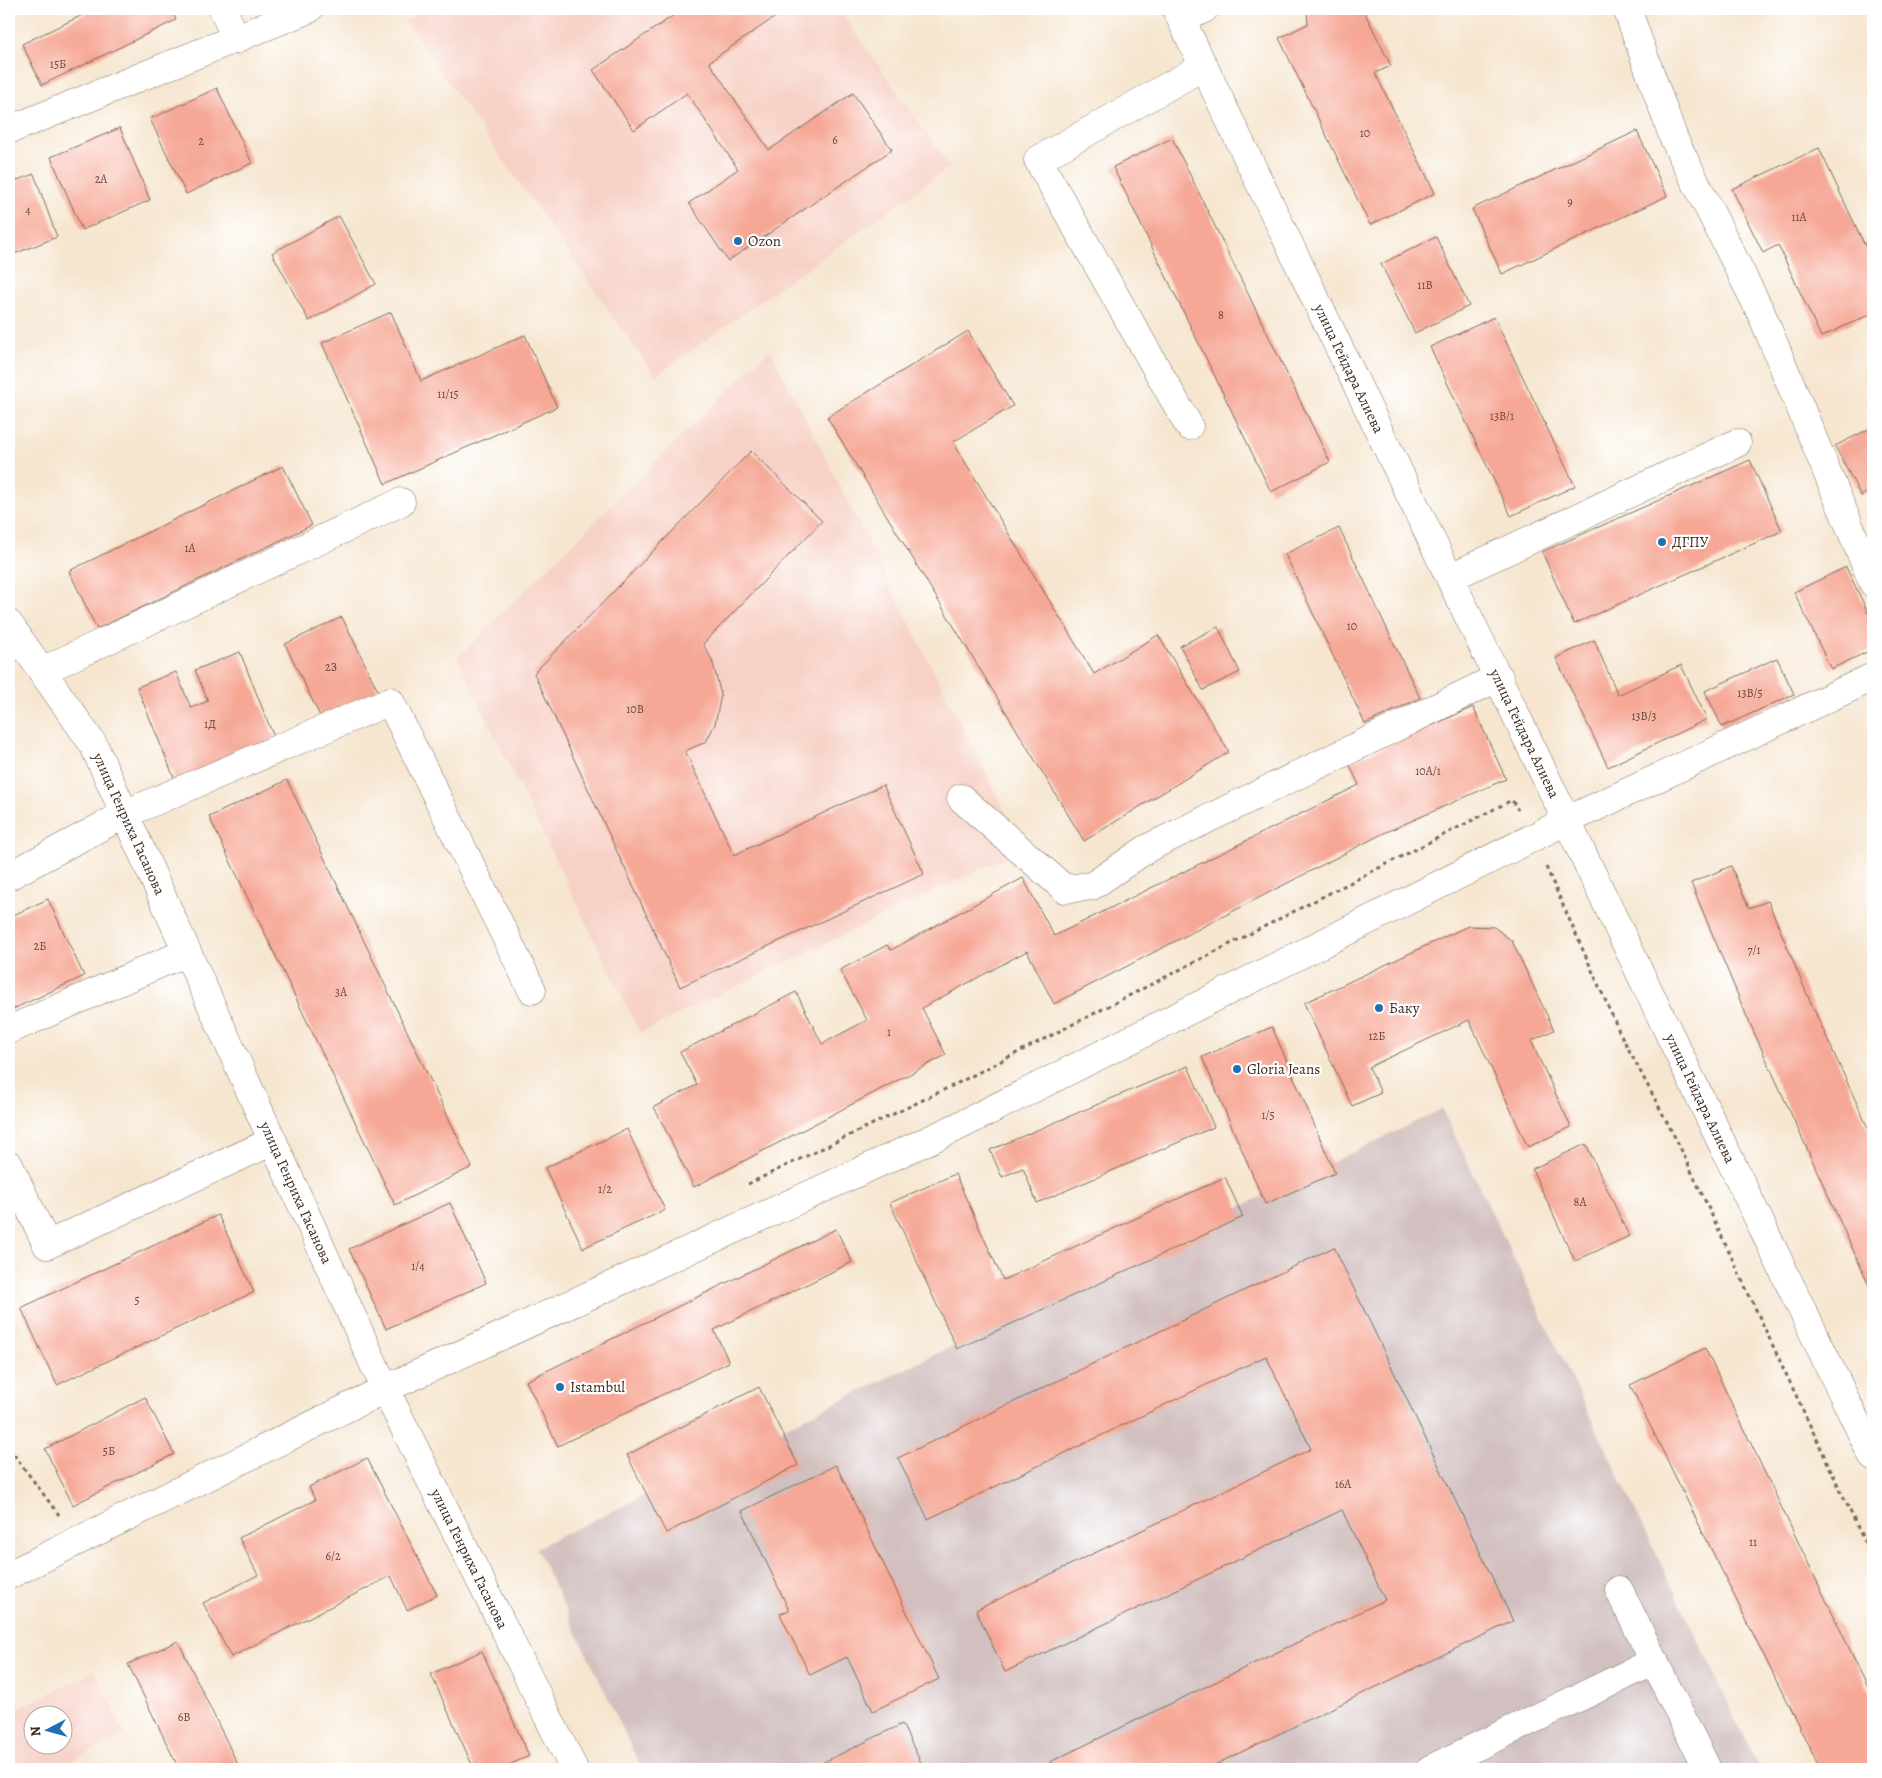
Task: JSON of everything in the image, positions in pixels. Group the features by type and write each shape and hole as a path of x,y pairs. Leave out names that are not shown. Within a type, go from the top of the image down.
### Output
{"street":[{"path":"223,9 236,40"},
{"path":"9,130 309,9"},
{"path":"1627,9 1674,139 1762,315 1873,583"},
{"name":"улица Гейдара Алиева","path":"1187,12 1204,66 1873,1457"},
{"path":"1189,426 1038,160 1204,66"},
{"path":"1451,577 1737,443"},
{"path":"42,671 401,502"},
{"name":"улица Генриха Гасанова","path":"9,624 93,744 386,1389 574,1769"},
{"path":"961,798 1065,889 1092,886 1148,848 1499,677"},
{"path":"9,1575 386,1389 953,1129 1533,837 1873,677"},
{"path":"9,876 125,814 390,701 532,990"},
{"path":"9,1030 187,952"},
{"path":"9,1165 47,1246 273,1141"},
{"path":"1619,1590 1708,1769"},
{"path":"1430,1769 1654,1661"}],"path":[{"path":"740,1188 954,1085 1512,800 1533,837 1619,1031 1679,1145 1873,1560"},
{"path":"9,1448 63,1520"}],"shaded area":[{"path":"425,9 839,9 950,167 655,376 406,22"},
{"path":"770,349 1024,848 640,1033 457,658"},
{"path":"1442,1109 1760,1769 642,1769 536,1548"},
{"path":"95,1671 125,1734 54,1769 9,1769 9,1713 22,1707 22,1756 72,1756 72,1706 23,1706"}],"building":[{"path":"95,9 171,9 176,20 42,85 22,44"},
{"path":"683,9 787,9 709,62 769,150 853,93 892,150 728,261 689,203 738,169 687,93 634,130 593,70"},
{"path":"1316,9 1363,9 1391,66 1375,73 1435,193 1370,225 1279,38 1308,24 1307,13"},
{"path":"217,88 252,163 186,194 150,119"},
{"path":"120,128 150,200 82,230 51,157"},
{"path":"1637,131 1667,196 1502,274 1472,209"},
{"path":"1172,138 1330,462 1271,492 1113,167"},
{"path":"1819,148 1873,263 1873,313 1821,337 1778,245 1763,253 1732,189"},
{"path":"34,174 57,237 9,256 9,183"},
{"path":"339,216 376,284 309,321 272,253"},
{"path":"1436,237 1469,306 1415,333 1381,264"},
{"path":"391,312 421,381 525,335 557,407 385,484 322,343"},
{"path":"1494,317 1575,486 1511,516 1430,347"},
{"path":"968,331 1013,406 953,442 1094,674 1158,635 1229,752 1084,841 827,417"},
{"path":"1873,427 1873,489 1861,496 1835,446"},
{"path":"751,451 822,521 703,644 712,660 721,695 715,724 706,742 685,751 734,855 883,785 924,874 680,987 534,673"},
{"name":"ДГПУ","path":"1750,460 1782,531 1574,624 1542,552"},
{"path":"283,466 312,525 97,629 69,571"},
{"path":"1339,528 1420,698 1365,724 1285,554"},
{"path":"1846,567 1873,623 1873,649 1831,669 1794,592"},
{"path":"342,617 378,691 321,718 285,644"},
{"path":"1218,627 1240,672 1203,690 1180,646"},
{"path":"1594,640 1618,695 1681,665 1707,719 1608,767 1556,658"},
{"path":"240,652 275,740 175,780 137,687 176,672 191,708 208,701 195,670"},
{"path":"1777,658 1794,694 1722,727 1705,691"},
{"path":"1473,707 1506,779 1384,833 1054,1004 1027,951 922,1008 946,1055 694,1187 654,1107 697,1085 680,1052 796,992 822,1044 867,1020 840,970 887,945 891,950 1023,878 1054,936 1359,785 1349,763"},
{"path":"287,780 472,1167 395,1205 209,817"},
{"path":"1731,866 1749,908 1768,901 1806,992 1873,1139 1873,1294 1747,1017 1691,883"},
{"path":"48,899 84,976 9,1011 9,917"},
{"path":"1468,926 1494,927 1512,941 1554,1030 1531,1041 1571,1127 1528,1147 1469,1020 1369,1067 1381,1093 1352,1106 1304,1003"},
{"path":"1272,1027 1335,1173 1265,1204 1202,1057"},
{"path":"1188,1066 1214,1127 1037,1203 1023,1168 1002,1177 990,1150"},
{"path":"627,1129 665,1210 583,1248 545,1168"},
{"path":"1586,1144 1629,1236 1575,1261 1532,1169"},
{"path":"955,1174 1003,1280 1225,1177 1243,1217 957,1349 890,1203"},
{"path":"450,1203 486,1283 386,1329 349,1249"},
{"path":"218,1215 254,1292 57,1385 21,1308"},
{"path":"836,1229 852,1262 714,1330 729,1362 558,1446 526,1381"},
{"path":"1334,1247 1513,1621 1206,1769 1054,1769 1050,1762 1385,1600 1342,1510 1005,1672 976,1610 1311,1449 1266,1356 928,1519 898,1458"},
{"path":"1705,1348 1873,1698 1873,1769 1820,1769 1630,1385"},
{"path":"759,1387 798,1465 666,1533 627,1455"},
{"path":"145,1397 174,1454 73,1505 45,1449"},
{"path":"367,1458 437,1595 407,1610 391,1576 231,1657 203,1603 258,1575 239,1538 315,1500 309,1487"},
{"path":"836,1465 939,1679 873,1711 847,1657 810,1675 780,1614 789,1610 742,1511"},
{"path":"178,1641 240,1769 179,1769 128,1664"},
{"path":"482,1651 529,1756 500,1769 474,1769 431,1674"},
{"path":"902,1724 924,1769 822,1769 820,1764"}],"place":[{"name":"Ozon","path":"738,241"},
{"name":"ДГПУ","path":"1662,542"},
{"name":"Баку","path":"1379,1008"},
{"name":"Gloria Jeans","path":"1237,1069"},
{"name":"Istambul","path":"560,1387"}]}
